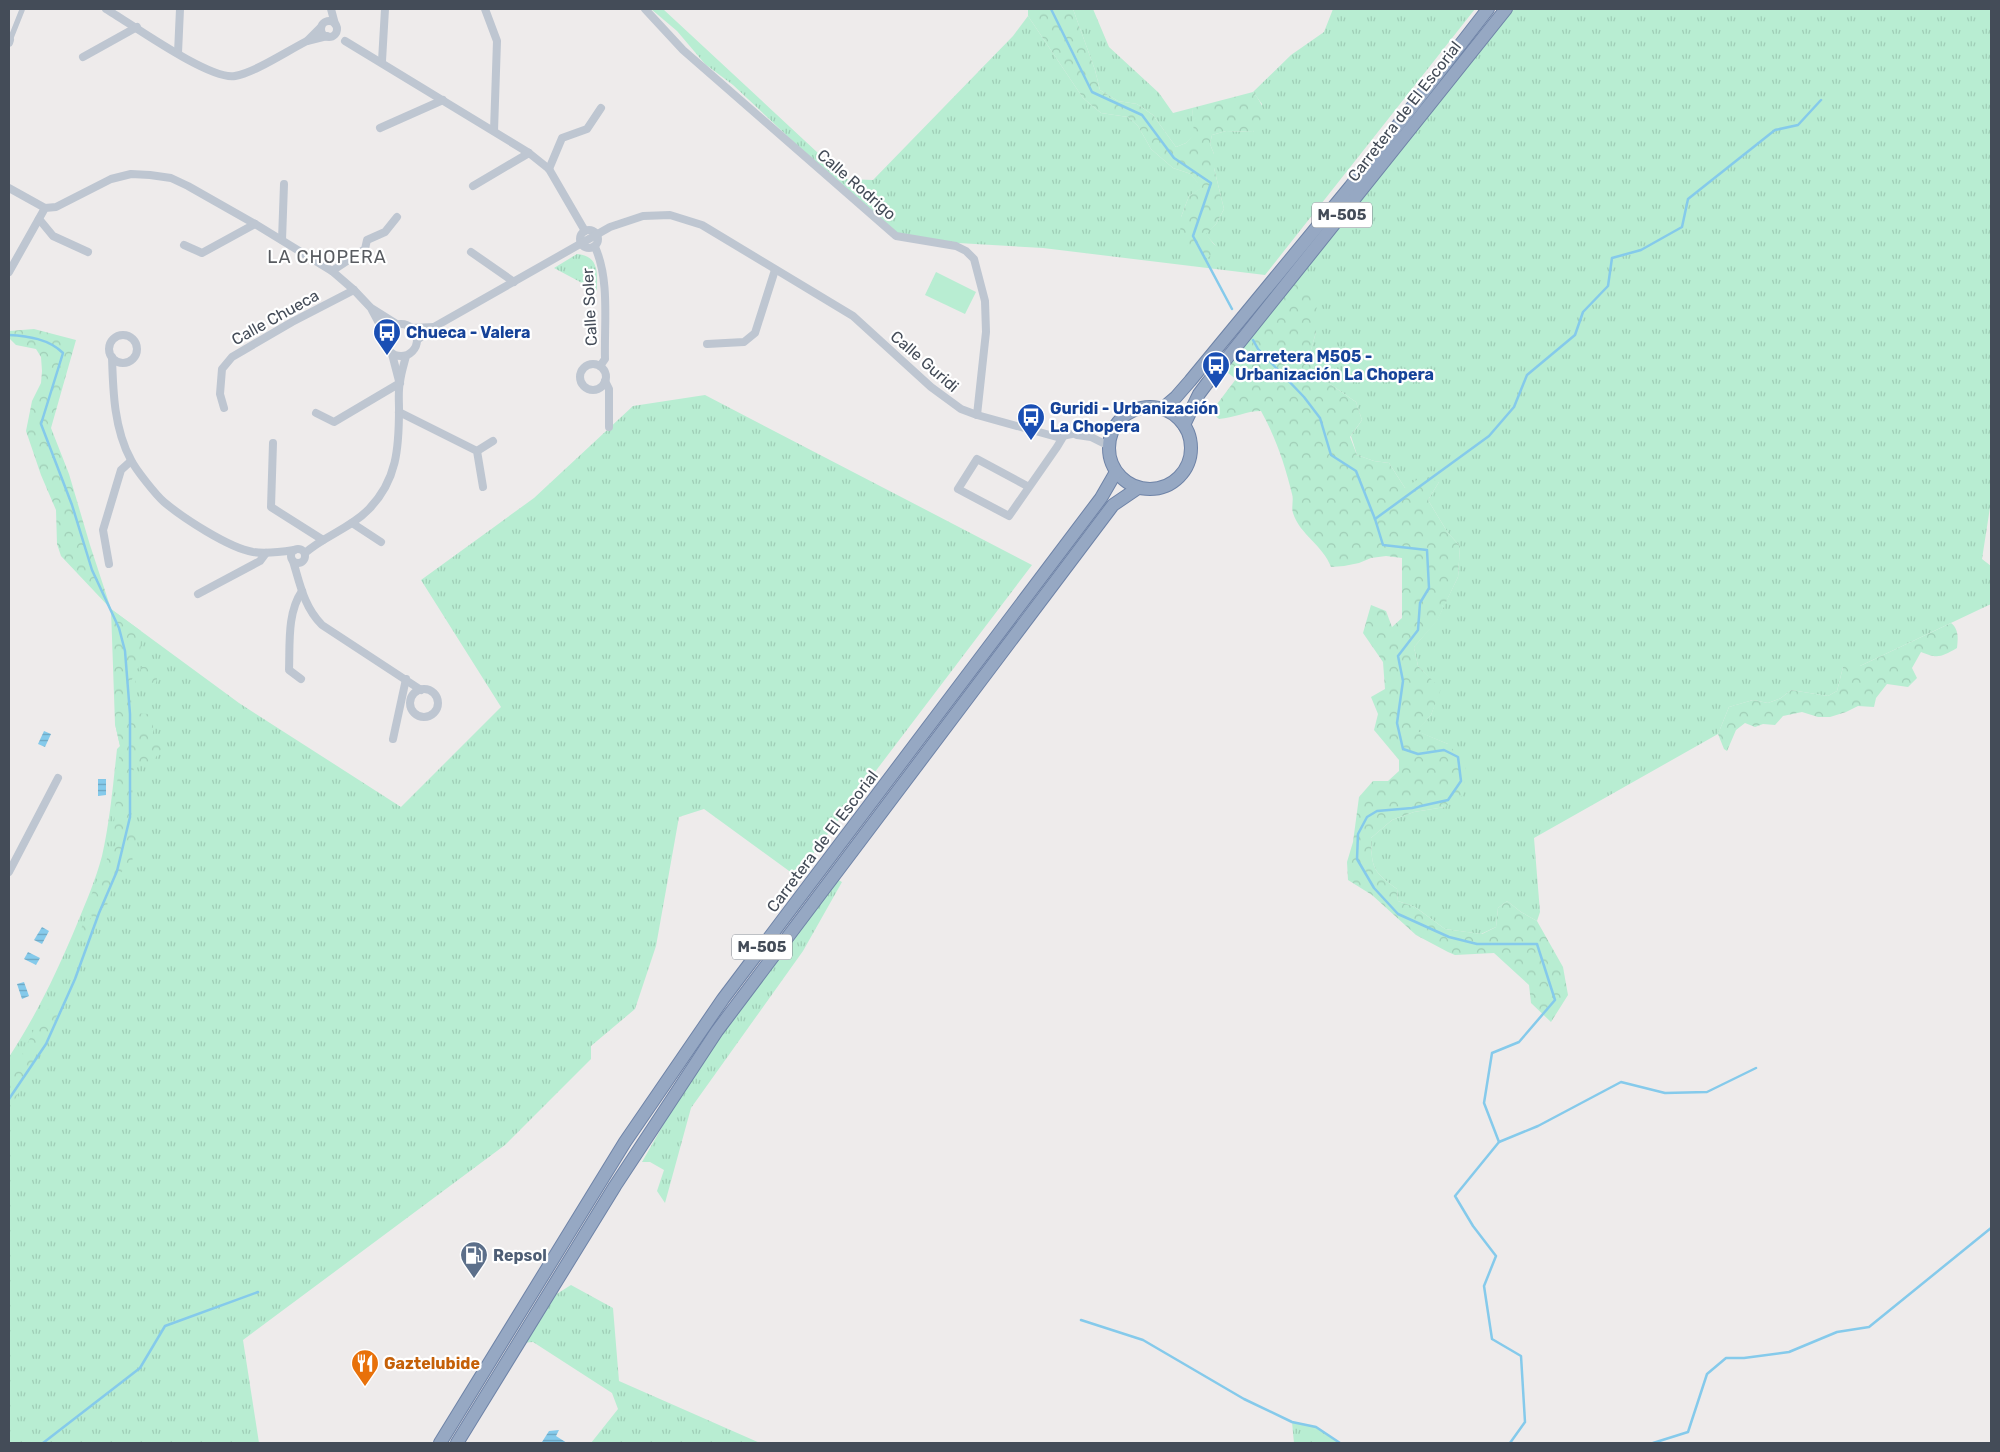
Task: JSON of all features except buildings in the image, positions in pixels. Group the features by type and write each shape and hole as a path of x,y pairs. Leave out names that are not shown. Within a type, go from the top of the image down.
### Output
{"highway":[{"name":"Carretera de El Escorial","path":"1162,409 1190,381 1350,187 1488,9"},
{"name":"Carretera de El Escorial","path":"1184,425 1203,388 1506,9"},
{"path":"1150,407 1162,409 1171,413 1184,425 1190,438 1187,466 1178,478 1166,486 1152,489 1138,488 1126,482 1116,472 1110,460 1109,446 1111,435 1116,424 1125,415 1137,409 1150,407"},
{"name":"Carretera de El Escorial","path":"440,1443 625,1142 723,999 1101,498 1116,472"},
{"name":"Carretera de El Escorial","path":"457,1443 614,1186 717,1031 1113,505 1138,488"}],"street":[{"path":"106,9 210,72 234,76 260,66 308,41 335,33 336,25"},
{"path":"178,54 180,9"},
{"path":"330,9 322,32 328,36 345,40 382,62 529,153 549,169 585,231"},
{"path":"330,9 336,25 345,40"},
{"path":"382,62 385,9"},
{"path":"485,9 497,41 494,131"},
{"name":"Calle Rodrigo","path":"644,9 683,50 896,236 956,246 966,251 974,259 985,301 986,332 977,415"},
{"path":"9,42 22,10"},
{"path":"308,41 329,21 336,25"},
{"path":"83,58 137,27"},
{"path":"380,128 443,100"},
{"path":"549,169 562,138 587,129 601,108"},
{"path":"473,186 529,153"},
{"name":"Calle Chueca","path":"45,208 56,207 111,179 131,174 171,178 255,224 332,271 371,308 398,325"},
{"path":"282,240 284,184"},
{"path":"9,188 45,208 9,272"},
{"name":"Calle Guridi","path":"417,340 434,327 610,227 634,218 650,215 670,215 702,225 853,316 931,387 961,409 1052,436 1073,434 1116,424"},
{"name":"Calle Chueca","path":"332,271 365,249 367,240 386,232 397,217"},
{"path":"39,219 53,236 88,252"},
{"path":"184,246 202,253 255,224"},
{"path":"590,230 598,235 598,244 595,247 588,248 582,244 580,237 585,231 590,230"},
{"name":"Calle Soler","path":"595,247 604,276 605,359 600,366"},
{"path":"471,252 514,282"},
{"path":"707,344 744,342 755,333 775,270"},
{"name":"Calle Chueca","path":"224,408 220,394 222,369 232,357 292,322 354,290"},
{"name":"Calle Chueca","path":"371,308 386,336"},
{"path":"400,383 392,354 386,346 386,336 393,327 398,325 411,328 417,340 415,348 406,356 400,383 397,457 392,475 381,495 368,510 352,523 314,545 291,554 312,614 322,624 421,690"},
{"name":"Calle Guridi","path":"411,328 434,327"},
{"path":"392,354 406,356"},
{"path":"112,357 113,398 120,434 131,461 163,501 195,524 230,544 251,552 266,553 300,550"},
{"name":"Calle Soler","path":"595,364 600,366 606,374 605,381 599,389 584,388 579,379 585,366 595,364"},
{"name":"Calle Soler","path":"605,381 609,389 609,427"},
{"path":"316,413 334,422 400,383"},
{"path":"399,412 477,451"},
{"name":"Calle Guridi","path":"1073,434 1091,437 1109,446"},
{"path":"1029,487 977,459 958,489 1010,516 1029,487 1062,436"},
{"path":"477,451 492,441"},
{"path":"273,443 271,507 323,540"},
{"path":"477,451 483,486"},
{"path":"109,564 103,530 121,470 131,461"},
{"path":"352,523 381,542"},
{"path":"300,550 304,561 302,589 291,616 289,670 301,679"},
{"path":"275,552 299,564 304,561"},
{"path":"198,594 260,561 266,553"},
{"path":"392,739 406,679"},
{"path":"9,871 58,778"}],"green space":[{"path":"651,9 663,9 846,179 873,180 1013,36 1028,16 1083,98 1101,113 1128,117 1138,126 1151,149 1173,168 1191,174 1202,188 1189,196 1181,217 1216,246 1205,234 1216,224 1224,209 1214,168 1214,154 1210,144 1212,135 1226,131 1253,132 1262,104 1253,92 1291,55 1324,32 1333,9 1475,9 1265,275 1043,248 941,242 898,234 799,147 733,85 705,64 677,31"},
{"path":"1028,9 1073,9 1095,70 1100,90 1118,101 1137,104 1153,115 1176,147 1186,143 1194,134 1192,108 1253,92 1261,103 1263,112 1253,132 1226,131 1212,135 1210,144 1214,154 1214,168 1224,209 1216,224 1206,234 1219,251 1205,259 1195,258 1180,234 1181,217 1189,196 1201,188 1191,174 1173,168 1151,149 1138,126 1128,117 1101,113 1083,98 1028,16"},
{"path":"1073,9 1093,9 1109,47 1159,93 1173,113 1192,108 1195,134 1186,143 1176,147 1153,115 1137,104 1118,101 1100,90 1095,70"},
{"path":"1506,9 1991,9 1991,501 1982,559 1991,566 1991,604 1860,666 1843,667 1837,691 1828,696 1791,690 1781,698 1768,703 1753,700 1729,707 1718,734 1534,838 1540,912 1537,921 1507,901 1498,908 1496,927 1481,934 1445,929 1415,907 1398,901 1397,889 1378,873 1375,868 1371,848 1371,838 1392,820 1414,812 1445,807 1448,744 1416,731 1431,715 1440,689 1418,666 1414,647 1437,620 1458,577 1460,546 1448,533 1428,500 1439,482 1405,488 1389,463 1374,461 1357,455 1351,436 1362,420 1356,402 1317,375 1309,357 1316,332 1294,275"},
{"path":"577,254 590,258 596,267 597,291 554,268"},
{"path":"936,272 976,292 965,314 925,295"},
{"path":"1294,275 1317,292 1316,332 1309,357 1317,375 1356,402 1362,420 1350,437 1357,455 1374,461 1389,463 1405,488 1424,475 1439,482 1428,500 1448,533 1460,546 1458,577 1437,621 1414,647 1418,666 1441,689 1431,715 1417,731 1448,744 1466,764 1463,795 1445,807 1414,812 1392,820 1371,838 1373,863 1378,873 1397,889 1398,901 1415,907 1445,929 1482,934 1496,927 1498,908 1507,901 1537,921 1563,967 1568,995 1551,1022 1531,1003 1529,985 1494,953 1455,955 1448,952 1416,935 1372,895 1348,880 1347,862 1353,842 1359,797 1373,781 1388,781 1399,771 1399,760 1374,730 1378,714 1371,697 1385,689 1383,662 1363,633 1371,605 1386,611 1392,627 1402,618 1402,558 1386,556 1371,558 1344,566 1331,567 1323,552 1296,521 1292,511 1293,496 1283,462 1276,441 1261,411 1219,419 1211,412 1236,379 1220,367"},
{"path":"34,329 76,340 51,428 69,474 111,609 61,556 57,544 56,510 41,475 26,431 32,401 41,383 41,357 36,349 16,345 9,338 9,331"},
{"path":"705,395 1032,565 796,876 704,809 679,817 656,946 635,1009 591,1046 591,1059 505,1145 243,1340 259,1443 9,1443 9,1057 38,1009 54,976 97,873 105,843 117,749 120,746 115,724 115,653 111,609 239,703 401,807 501,707 421,580 534,498 633,406"},
{"path":"111,609 141,631 140,664 130,683 132,713 149,714 153,718 153,734 162,748 150,766 134,761 131,822 140,835 134,843 132,864 120,874 112,888 103,921 97,924 86,939 82,940 79,933 83,924 92,917 88,904 97,880 105,873 107,858 116,847 114,824 120,746 115,724"},
{"path":"1951,623 1957,631 1957,648 1939,656 1932,656 1921,652 1912,668 1917,678 1908,687 1887,684 1876,698 1874,707 1858,706 1830,717 1818,717 1802,712 1783,716 1775,725 1763,724 1755,727 1745,723 1736,730 1727,751 1724,749 1718,734 1729,707 1753,700 1768,703 1781,698 1791,690 1828,696 1837,691 1843,667 1850,663 1860,666"},
{"path":"142,667 153,667 158,674 155,687 144,685 141,688 136,687 135,681"},
{"path":"833,877 842,882 803,951 691,1108 665,1203 657,1191 664,1170 650,1162 642,1162 717,1031"},
{"path":"56,1000 62,1001 61,1007 14,1102 9,1105 9,1074 22,1055 39,1019"},
{"path":"571,1285 613,1308 619,1381 760,1443 591,1443 618,1409 612,1393 533,1342 518,1343 555,1295"},
{"path":"1292,1422 1316,1427 1340,1443 1294,1443"}],"water":[{"path":"44,731 51,734 45,747 38,744"},
{"path":"98,779 106,779 106,795 98,796"},
{"path":"42,927 49,931 42,944 34,940"},
{"path":"28,952 40,958 36,965 24,959"},
{"path":"24,982 29,996 22,999 17,984"},
{"path":"559,1430 556,1436 567,1443 542,1442 549,1431"}],"waterway":[{"path":"1051,9 1092,92 1142,115 1174,158 1211,183 1193,236 1232,309"},
{"path":"1375,519 1489,436 1514,407 1527,375 1575,335 1583,312 1608,286 1612,258 1641,250 1682,227 1688,199 1775,130 1798,125 1821,100"},
{"path":"9,335 31,337 45,341 63,353 41,424 72,505 92,570 119,628 125,651 130,714 130,817 117,871 99,913 75,979 46,1044 9,1099"},
{"path":"1253,340 1258,349 1304,397 1320,418 1331,455 1356,471 1383,545 1427,550 1429,588 1420,603 1418,630 1398,656 1403,681 1397,723 1403,749 1418,754 1444,750 1458,757 1461,781 1448,800 1412,808 1377,811 1367,817 1358,834 1357,859 1374,888 1398,914 1449,937 1477,944 1537,944 1555,1000 1519,1042 1492,1053 1484,1103 1499,1142 1455,1196 1473,1226 1496,1256 1484,1286 1492,1339 1521,1356 1525,1422 1510,1443"},
{"path":"1499,1142 1538,1126 1621,1082 1665,1093 1707,1092 1756,1068"},
{"path":"1653,1443 1688,1432 1707,1374 1726,1358 1744,1358 1789,1352 1837,1332 1869,1327 1991,1228"},
{"path":"43,1443 140,1368 165,1326 258,1292"},
{"path":"1081,1320 1143,1340 1244,1399 1292,1422 1316,1427 1340,1443"}],"place":[{"name":"Chueca - Valera","path":"387,356"},
{"name":"Carretera M505 - Urbanización La Chopera","path":"1216,389"},
{"name":"Guridi - Urbanización La Chopera","path":"1031,441"},
{"name":"Repsol","path":"474,1279"},
{"name":"Gaztelubide","path":"365,1387"}],"district":[{"name":"LA CHOPERA","path":"327,257"}]}
